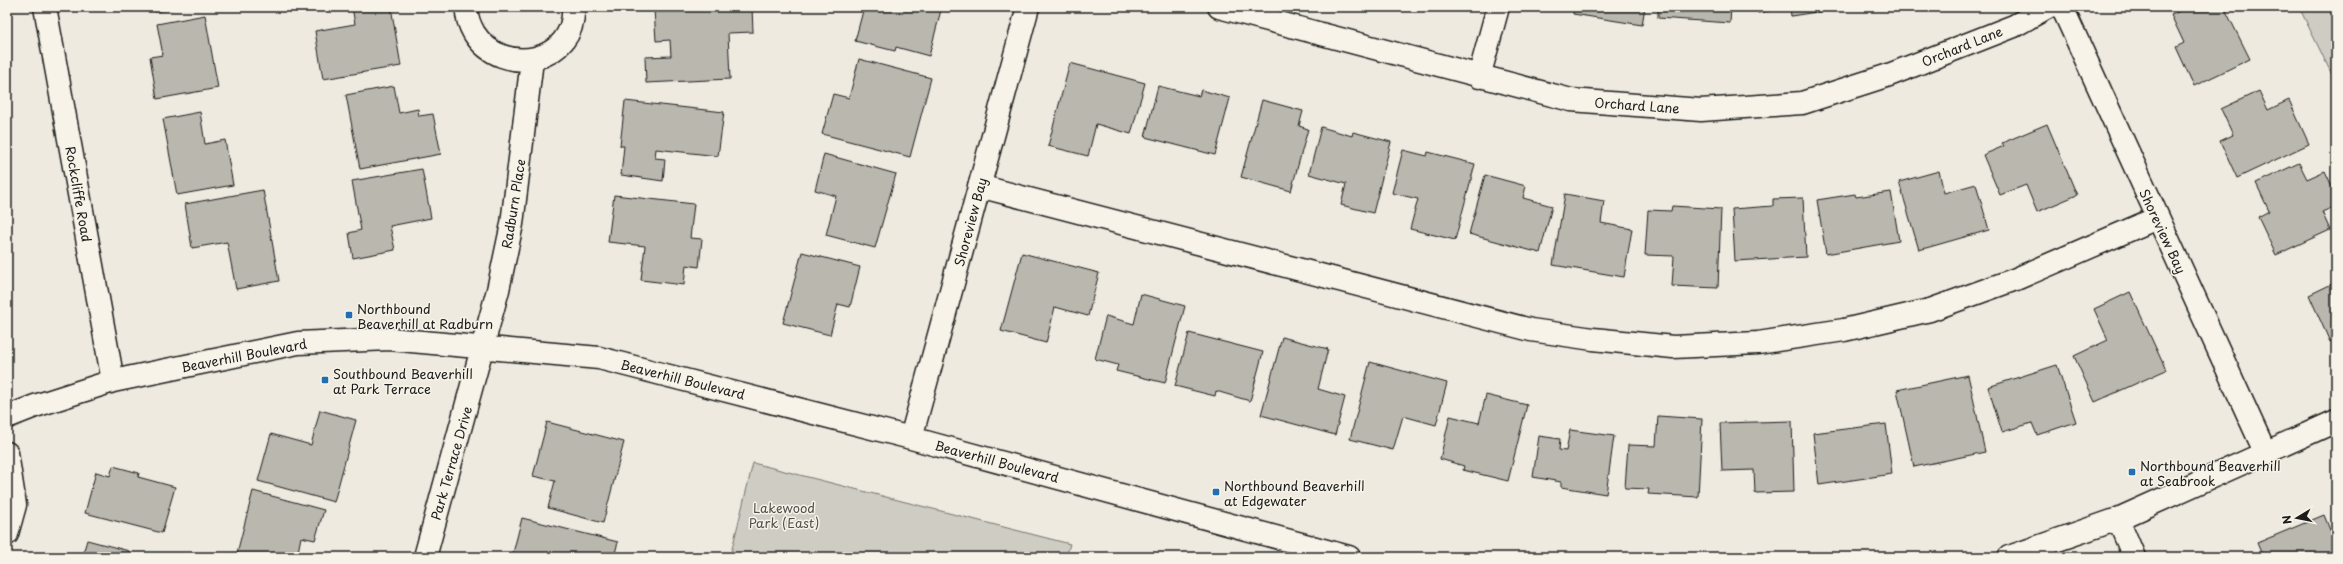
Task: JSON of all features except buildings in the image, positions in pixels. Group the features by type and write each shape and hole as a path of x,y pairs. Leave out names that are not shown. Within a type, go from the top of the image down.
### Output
{"street":[{"name":"Rockcliffe Road","path":"45,7 114,381"},
{"path":"467,7 471,28 481,44 496,55 513,60 532,60 547,54 561,43 570,29 573,7"},
{"name":"Shoreview Bay","path":"911,438 1028,7"},
{"name":"Orchard Lane","path":"1219,7 1479,77 1571,100 1701,110 1802,103 1889,75 2014,26 2048,7"},
{"path":"1479,77 1498,7"},
{"name":"Shoreview Bay","path":"2062,7 2266,454"},
{"name":"Radburn Place","path":"484,346 512,224 532,60"},
{"path":"979,186 1531,330 1593,339 1673,347 1766,342 1844,330 1930,310 2016,279 2157,218"},
{"name":"Beaverhill Boulevard","path":"7,417 35,406 114,381 298,343 389,339 484,346 599,358 911,438 1348,557"},
{"name":"Park Terrace Drive","path":"425,557 484,346"},
{"path":"2009,557 2118,519 2266,454 2336,421"},
{"path":"7,453 15,505 7,534"},
{"path":"2118,519 2134,557"}],"green space":[{"path":"2299,7 2336,7 2336,83"},
{"name":"Lakewood Park (East)","path":"753,463 1070,544 1066,557 730,557"}],"place":[{"name":"Northbound Beaverhill at Radburn","path":"349,315"},
{"name":"Southbound Beaverhill at Park Terrace","path":"325,380"},
{"name":"Northbound Beaverhill at Seabrook","path":"2132,472"},
{"name":"Northbound Beaverhill at Edgewater","path":"1216,492"}]}
